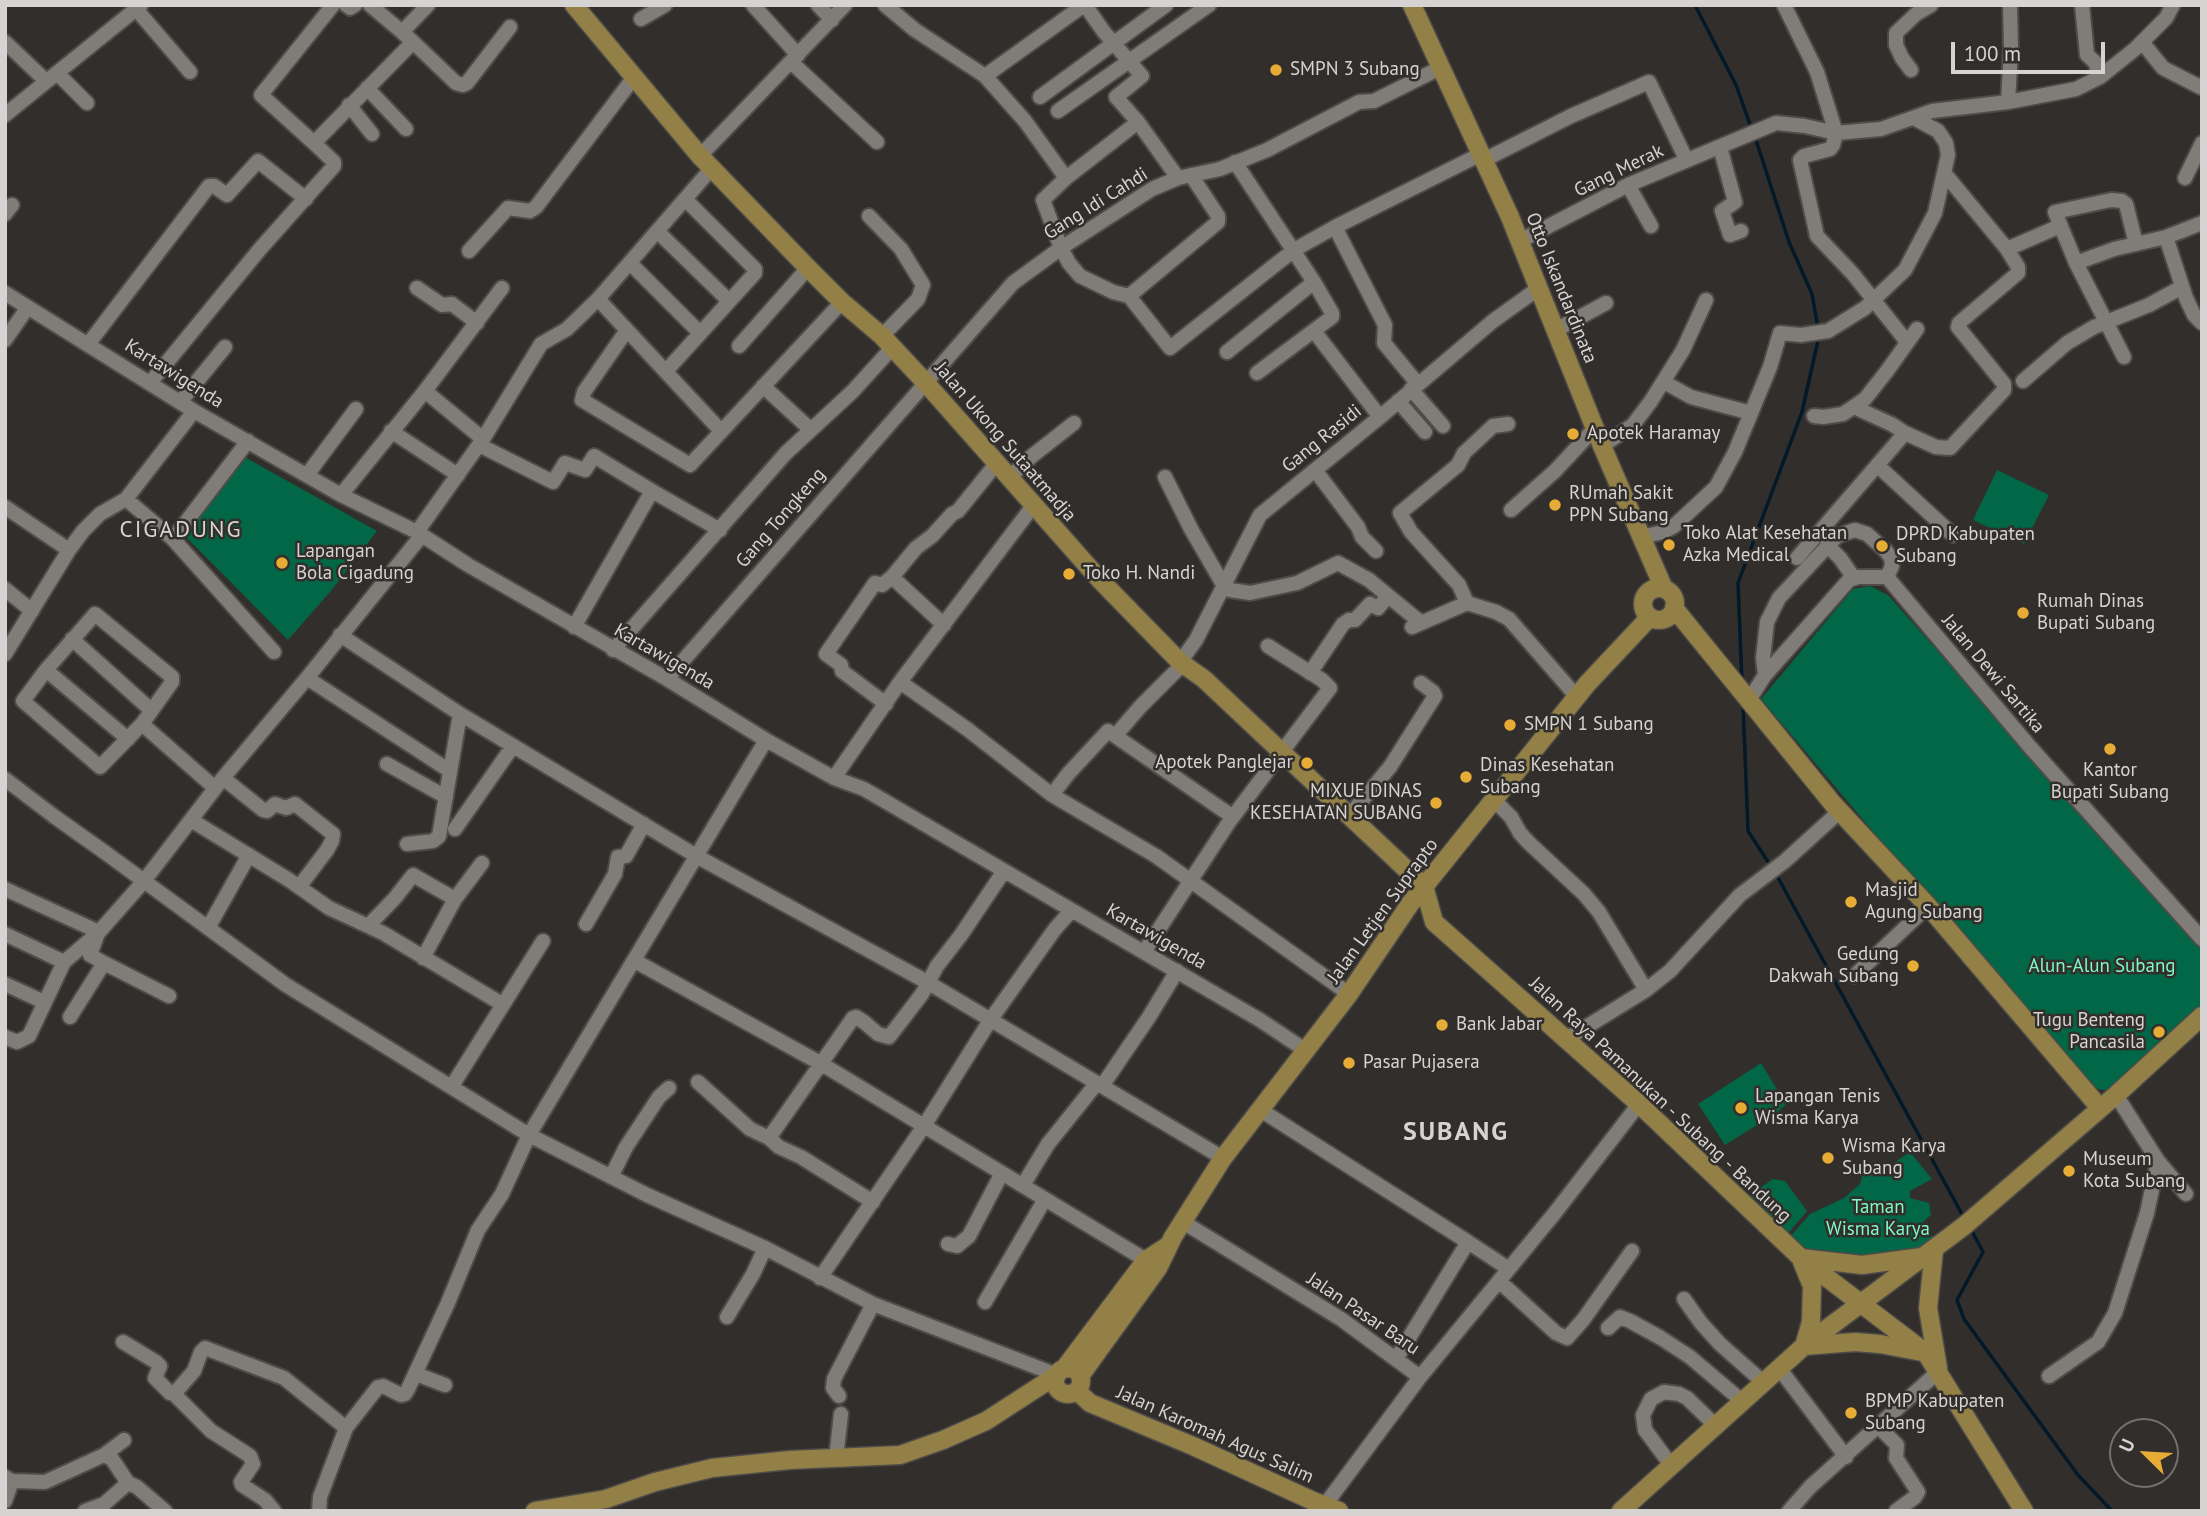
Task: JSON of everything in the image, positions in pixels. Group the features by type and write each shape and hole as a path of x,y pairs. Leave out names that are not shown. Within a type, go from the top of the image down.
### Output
{"main road":[{"name":"Jalan Ukong Sutaatmadja","path":"574,5 706,162 808,268 887,342 925,382 1101,581 1181,663 1204,679 1424,886"},
{"name":"Otto Iskandardinata","path":"1412,5 1520,241 1602,446 1664,589"},
{"path":"1674,608 1664,618 1650,617 1644,609 1644,599 1655,589 1664,589 1672,594 1674,608 1839,812 1928,906 2099,1108"},
{"name":"Jalan Letjen Suprapto","path":"1068,1381 1152,1264 1169,1245 1223,1158 1349,994 1424,886 1577,697 1650,617"},
{"path":"1399,919 1434,922 1424,886"},
{"name":"Jalan Raya Pamanukan - Subang - Bandung","path":"1434,922 1639,1104 1801,1258 1926,1353 2019,1508"},
{"path":"1621,1511 1804,1346 1967,1223 2202,1016"},
{"path":"1801,1258 1862,1265 1930,1253"},
{"path":"1930,1253 1928,1308 1939,1371"},
{"path":"1801,1258 1808,1272 1813,1294 1811,1322 1804,1346"},
{"path":"1804,1346 1855,1342 1926,1353"},
{"path":"535,1511 612,1505 655,1482 712,1468 790,1460 901,1455 976,1426 1018,1401 1068,1381"},
{"name":"Jalan Karomah Agus Salim","path":"1068,1381 1090,1404 1192,1447 1321,1507"}],"street":[{"path":"150,383 260,249 335,164 315,141 261,95 333,5"},
{"path":"346,5 350,8 355,5"},
{"path":"370,5 456,83 463,85 510,27"},
{"path":"315,141 367,88 408,37 428,5"},
{"path":"641,19 664,5"},
{"path":"752,5 795,58 877,142"},
{"path":"818,5 832,20"},
{"path":"5,1037 17,1042 29,1037 64,962 99,932 144,881 219,783 307,678 419,533 481,442 541,344 567,329 598,299 685,199 706,162 795,58 845,5"},
{"path":"885,5 915,30 985,76 1025,121 1066,178"},
{"path":"985,76 1085,5 1142,76 1116,97 1218,216 1217,224 1129,296"},
{"path":"1040,97 1166,5"},
{"path":"1058,111 1209,5"},
{"path":"1911,70 1896,45 1896,33 1931,5"},
{"path":"2008,102 2010,5"},
{"path":"2082,5 2087,55 2095,62 2100,77"},
{"path":"1836,132 1881,129 1922,115 2076,89 2100,77 2142,42 2166,18 2173,5"},
{"path":"1786,6 1817,72 1836,132 1832,147 1802,157 1801,164 1817,236 1853,274 1907,342"},
{"path":"5,115 139,7 190,72"},
{"path":"5,42 86,103"},
{"path":"2142,42 2163,68 2200,87 2202,85"},
{"name":"Gang Idi Cahdi","path":"925,382 1013,283 1060,248 1152,189 1184,176 1220,169 1267,150 1359,102 1374,101 1440,68"},
{"path":"469,251 508,208 530,211 536,207 635,76"},
{"path":"1138,122 1043,198 1060,248 1069,263 1080,275 1113,292 1129,296 1170,348 1294,250 1335,227 1649,82 1686,159"},
{"path":"367,88 406,129"},
{"path":"349,106 372,134"},
{"path":"1642,537 1674,526 1716,487 1735,452 1780,333 1801,335 1828,331 1873,300 1905,270 1935,214 1948,176 1946,143 1922,115"},
{"name":"Gang Merak","path":"1520,241 1629,185 1776,123 1836,132"},
{"path":"2185,178 2202,143"},
{"path":"1720,147 1735,201 1722,211 1730,235 1741,231"},
{"path":"89,343 209,186 214,186 227,195 258,161 306,200"},
{"path":"1235,162 1333,314 1257,373"},
{"path":"1854,407 1936,447 1950,448 2004,390 2004,384 1958,327 1959,323 2018,273 2018,267 2007,249 1948,176"},
{"path":"1629,185 1651,226"},
{"path":"666,371 755,273 755,269 685,199"},
{"path":"2124,357 2076,263 2056,211 2111,200 2122,201 2126,204 2136,244"},
{"path":"613,650 786,453 853,391 918,299 923,285 901,249 869,216"},
{"path":"2076,263 2114,249 2166,237 2202,223"},
{"path":"2007,249 2060,226"},
{"path":"1335,227 1385,325 1384,342 1443,426"},
{"path":"657,231 729,301"},
{"path":"2166,237 2194,315 2202,323"},
{"path":"630,263 700,333"},
{"path":"739,345 808,268"},
{"path":"1227,352 1314,282"},
{"path":"2023,381 2067,343 2182,286"},
{"path":"417,288 442,305 452,304 477,323"},
{"path":"341,495 425,391 502,288"},
{"name":"Gang Rasidi","path":"1115,736 1181,663 1196,640 1260,515 1493,321 1539,288"},
{"name":"Kartawigenda","path":"5,293 194,411 341,495 419,533 468,565 766,740 834,778 864,789 1177,971 1306,1050"},
{"path":"598,299 721,431"},
{"path":"1602,446 1633,425 1664,382 1683,350 1706,300"},
{"path":"627,330 584,392 582,400 690,465 842,302"},
{"path":"1556,330 1606,303"},
{"path":"5,340 28,307"},
{"path":"1814,416 1843,414 1864,399 1917,329"},
{"path":"1314,331 1380,417"},
{"path":"180,402 225,347"},
{"name":"Gang Tongkeng","path":"667,680 925,382"},
{"path":"1664,382 1691,397 1751,413"},
{"path":"764,386 811,430"},
{"path":"425,391 481,442 507,459 554,482 565,463 585,470 594,456 720,530"},
{"path":"1398,401 1425,432"},
{"path":"307,475 356,409"},
{"path":"6,650 69,550 100,514 126,499 194,411"},
{"path":"1009,478 1074,423"},
{"path":"1467,603 1459,585 1411,532 1400,513 1458,465 1464,453 1493,426 1508,424"},
{"path":"1511,510 1555,471 1595,428"},
{"path":"391,431 458,475"},
{"path":"1797,558 1905,433"},
{"path":"173,539 248,441"},
{"path":"886,704 842,671 841,665 826,654 876,583 883,584 892,577 916,548 958,511 996,464"},
{"path":"1877,465 1953,535"},
{"path":"1315,470 1358,527 1362,537 1376,551"},
{"path":"1164,477 1224,586 1237,592 1250,593 1297,583 1335,563 1369,580 1416,624 1467,603 1509,619 1577,697"},
{"path":"574,626 652,491"},
{"path":"126,499 173,539 274,652"},
{"path":"834,778 900,681 1033,506"},
{"path":"5,507 69,550"},
{"path":"1749,700 1765,676 1849,580 1886,577 1892,566 1891,558 1867,534 1855,530 1843,532 1827,545 1779,598 1767,622 1763,658 1765,676"},
{"path":"1827,545 1854,578"},
{"path":"892,577 944,625"},
{"name":"Jalan Dewi Sartika","path":"1886,577 2030,747 2202,939"},
{"path":"5,589 32,611"},
{"path":"1310,673 1343,624 1355,620 1370,604 1378,608 1388,596"},
{"path":"98,614 172,675 172,682 142,724 100,767 24,703 23,699 46,670 93,615 98,614"},
{"path":"340,635 460,714 698,857 927,982 1223,1158"},
{"path":"72,639 152,710"},
{"path":"1143,952 1233,817 1330,688 1322,680 1268,646"},
{"path":"46,670 128,739"},
{"path":"307,678 450,771"},
{"path":"900,681 1052,795 1156,856 1349,994"},
{"path":"1349,816 1390,767 1435,696 1421,683"},
{"path":"407,844 436,839 440,831 460,714"},
{"path":"142,724 219,783 263,810 267,811 275,804 286,808 295,804 332,834 327,850 299,887"},
{"path":"1052,795 1108,731 1233,817"},
{"path":"319,1511 320,1497 346,1428 378,1387 383,1386 401,1395 405,1394 478,1230 502,1194 529,1135 766,740"},
{"path":"456,829 513,746"},
{"path":"418,782 431,760"},
{"path":"387,764 446,797"},
{"path":"5,779 286,985 529,1135 647,1195 765,1248 873,1304 1068,1381"},
{"path":"1494,800 1511,817 1520,834 1600,912 1646,989"},
{"path":"1565,1040 1670,971 1740,895 1786,861 1839,812"},
{"path":"191,821 249,855 342,916 368,926 502,1004"},
{"path":"586,924 615,874 618,857 626,856 644,824"},
{"path":"208,928 249,855"},
{"path":"423,958 455,899 482,863"},
{"path":"769,1138 853,1018 864,1022 877,1034 889,1037 922,994 927,982 1003,871"},
{"path":"368,926 413,876 455,899"},
{"path":"5,889 99,932"},
{"path":"1854,976 1928,906"},
{"path":"820,1278 925,1126 991,1019 1055,929 1071,911"},
{"path":"99,932 90,955 169,996"},
{"path":"5,934 64,962"},
{"path":"452,1086 543,941"},
{"path":"635,961 820,1063 1152,1264"},
{"path":"70,1017 104,963"},
{"path":"1023,1185 1048,1144 1099,1084 1149,1017 1177,971"},
{"path":"5,984 44,1002"},
{"path":"698,1082 750,1129 873,1202"},
{"path":"611,1177 626,1147 659,1097 669,1088"},
{"path":"2116,1094 2158,1161 2186,1194"},
{"path":"1420,1377 1500,1281 1639,1104"},
{"path":"1259,1109 1509,1269"},
{"path":"2049,1376 2098,1342 2115,1313 2147,1213 2158,1161"},
{"path":"948,1244 957,1246 969,1236 1002,1173"},
{"path":"985,1302 1045,1199"},
{"name":"Jalan Pasar Baru","path":"1183,1222 1341,1319 1420,1377 1321,1507"},
{"path":"1396,1359 1468,1242"},
{"path":"727,1317 765,1248"},
{"path":"1500,1281 1556,1333 1567,1338 1632,1251"},
{"path":"1684,1299 1720,1344 1763,1382"},
{"path":"839,1396 833,1388 834,1378 873,1304"},
{"path":"1608,1328 1622,1317 1661,1338 1690,1357 1742,1401"},
{"path":"123,1342 160,1366 155,1378 211,1431 250,1456 253,1464 241,1482 242,1485 265,1500 274,1511"},
{"path":"174,1394 194,1371 205,1348 284,1378 346,1428"},
{"path":"1779,1368 1846,1457"},
{"path":"1789,1511 1810,1487 1939,1371"},
{"path":"416,1374 445,1385"},
{"path":"1671,1465 1645,1430 1643,1415 1651,1399 1664,1392 1679,1394 1687,1398 1714,1425"},
{"path":"836,1458 841,1414"},
{"path":"1878,1426 1897,1446 1896,1458 1918,1492 1896,1511"},
{"path":"5,1501 9,1479 45,1482 104,1455 124,1440"},
{"path":"104,1455 112,1459 128,1483 137,1487 165,1511"},
{"path":"85,1511 104,1504 128,1483"}],"green space":[{"name":"Lapangan Bola Cigadung","path":"241,455 377,531 330,592 288,640 183,534"},
{"path":"1997,470 2049,495 2024,544 1973,520"},
{"name":"Alun-Alun Subang","path":"1870,586 1888,595 2202,949 2202,1011 2113,1092 2089,1087 1761,699 1853,589"},
{"name":"Lapangan Tenis Wisma Karya","path":"1761,1063 1786,1104 1778,1112 1725,1145 1698,1104"},
{"name":"Taman Wisma Karya","path":"1910,1152 1932,1179 1910,1191 1910,1198 1929,1203 1931,1215 1923,1222 1929,1236 1942,1236 1920,1250 1861,1259 1804,1253 1788,1239 1810,1214 1844,1198 1860,1184 1865,1166 1889,1166"},
{"path":"1773,1179 1785,1181 1807,1211 1785,1237 1744,1199"}],"waterway":[{"path":"1695,5 1736,85 1752,130"},
{"path":"1755,137 1789,242 1812,294 1818,328"},
{"path":"1742,682 1738,583 1802,412 1819,336"},
{"path":"1743,704 1748,831 1772,868"},
{"path":"1776,874 1963,1216"},
{"path":"1973,1233 1983,1252 1957,1300 1964,1319 2078,1475 2112,1511"}],"place":[{"name":"SMPN 3 Subang","path":"1276,70"},
{"name":"Apotek Haramay","path":"1573,434"},
{"name":"RUmah Sakit PPN Subang","path":"1555,505"},
{"name":"Toko Alat Kesehatan Azka Medical","path":"1669,545"},
{"name":"DPRD Kabupaten Subang","path":"1882,546"},
{"name":"Lapangan Bola Cigadung","path":"282,563"},
{"name":"Toko H. Nandi","path":"1069,574"},
{"name":"Rumah Dinas Bupati Subang","path":"2023,613"},
{"name":"SMPN 1 Subang","path":"1510,725"},
{"name":"Kantor Bupati Subang","path":"2110,749"},
{"name":"Apotek Panglejar","path":"1307,763"},
{"name":"Dinas Kesehatan Subang","path":"1466,777"},
{"name":"MIXUE DINAS KESEHATAN SUBANG","path":"1436,803"},
{"name":"Masjid Agung Subang","path":"1851,902"},
{"name":"Gedung Dakwah Subang","path":"1913,966"},
{"name":"Bank Jabar","path":"1442,1025"},
{"name":"Tugu Benteng Pancasila","path":"2159,1032"},
{"name":"Pasar Pujasera","path":"1349,1063"},
{"name":"Lapangan Tenis Wisma Karya","path":"1741,1108"},
{"name":"Wisma Karya Subang","path":"1828,1158"},
{"name":"Museum Kota Subang","path":"2069,1171"},
{"name":"BPMP Kabupaten Subang","path":"1851,1413"}],"district":[{"name":"CIGADUNG","path":"181,530"},
{"name":"SUBANG","path":"1456,1133"}]}
